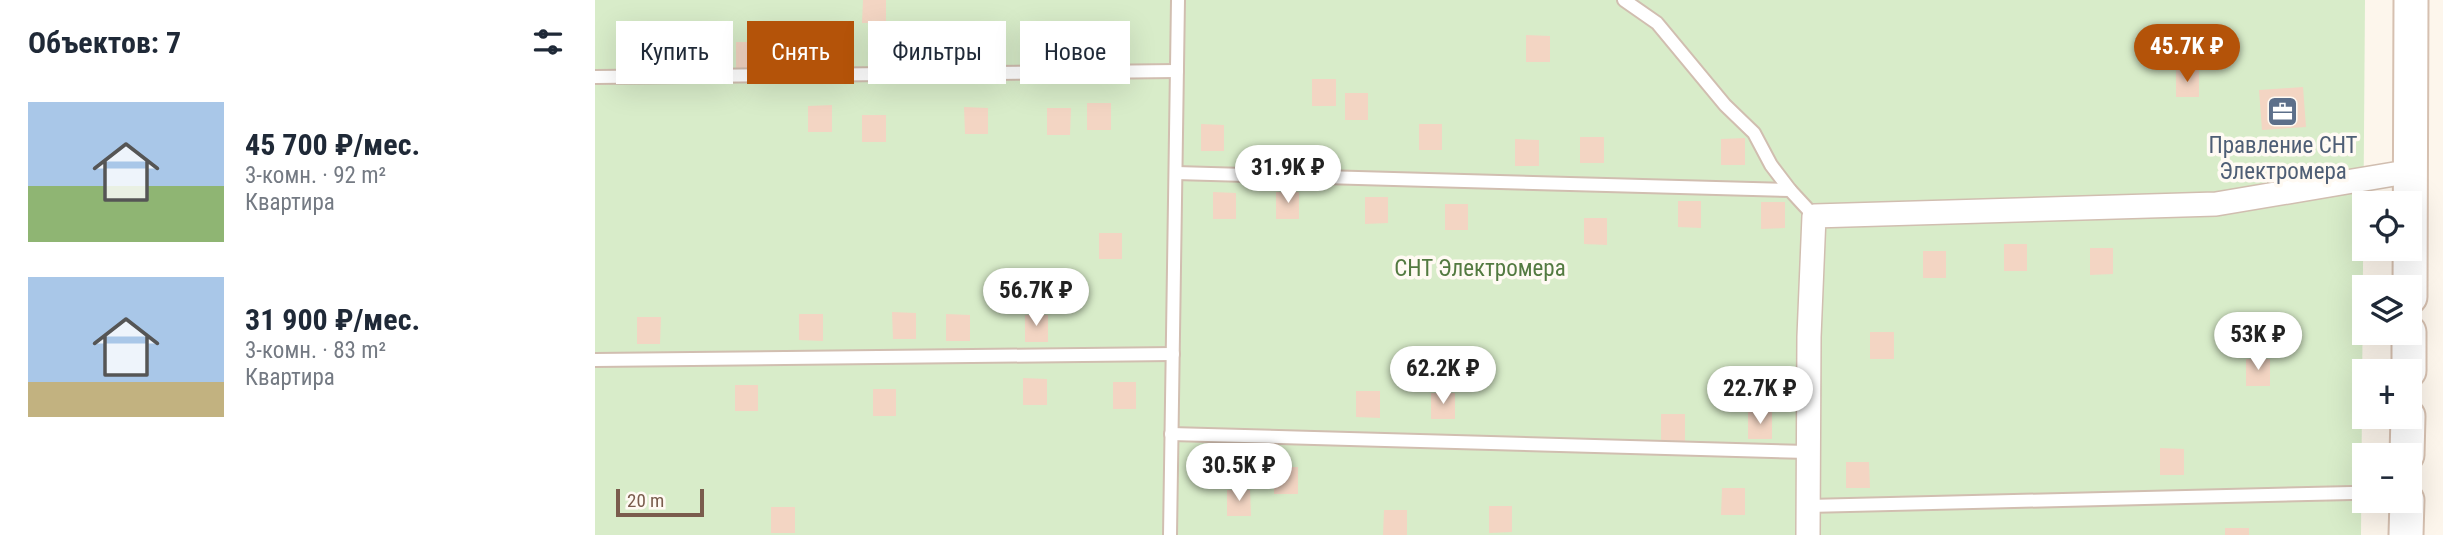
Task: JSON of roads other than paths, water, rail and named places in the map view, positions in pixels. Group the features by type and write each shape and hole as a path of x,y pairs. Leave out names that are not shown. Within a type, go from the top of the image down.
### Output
{"street":[{"path":"2410,275 2411,0"},
{"path":"1808,535 1814,216 2216,204 2412,171"},
{"path":"2406,535 2407,513"}],"lane":[{"path":"1170,535 1178,0"},
{"path":"1624,0 1657,23 1725,105 1754,133 1790,190 1814,216"},
{"path":"595,77 1177,71"},
{"path":"1175,173 1790,190"},
{"path":"595,360 1173,354"},
{"path":"1171,434 1808,452"},
{"path":"1808,506 2352,494"}],"place":[{"name":"Правление СНТ Электромера","path":"2283,111"}],"park label":[{"name":"СНТ Электромера","path":"1480,268"}]}
